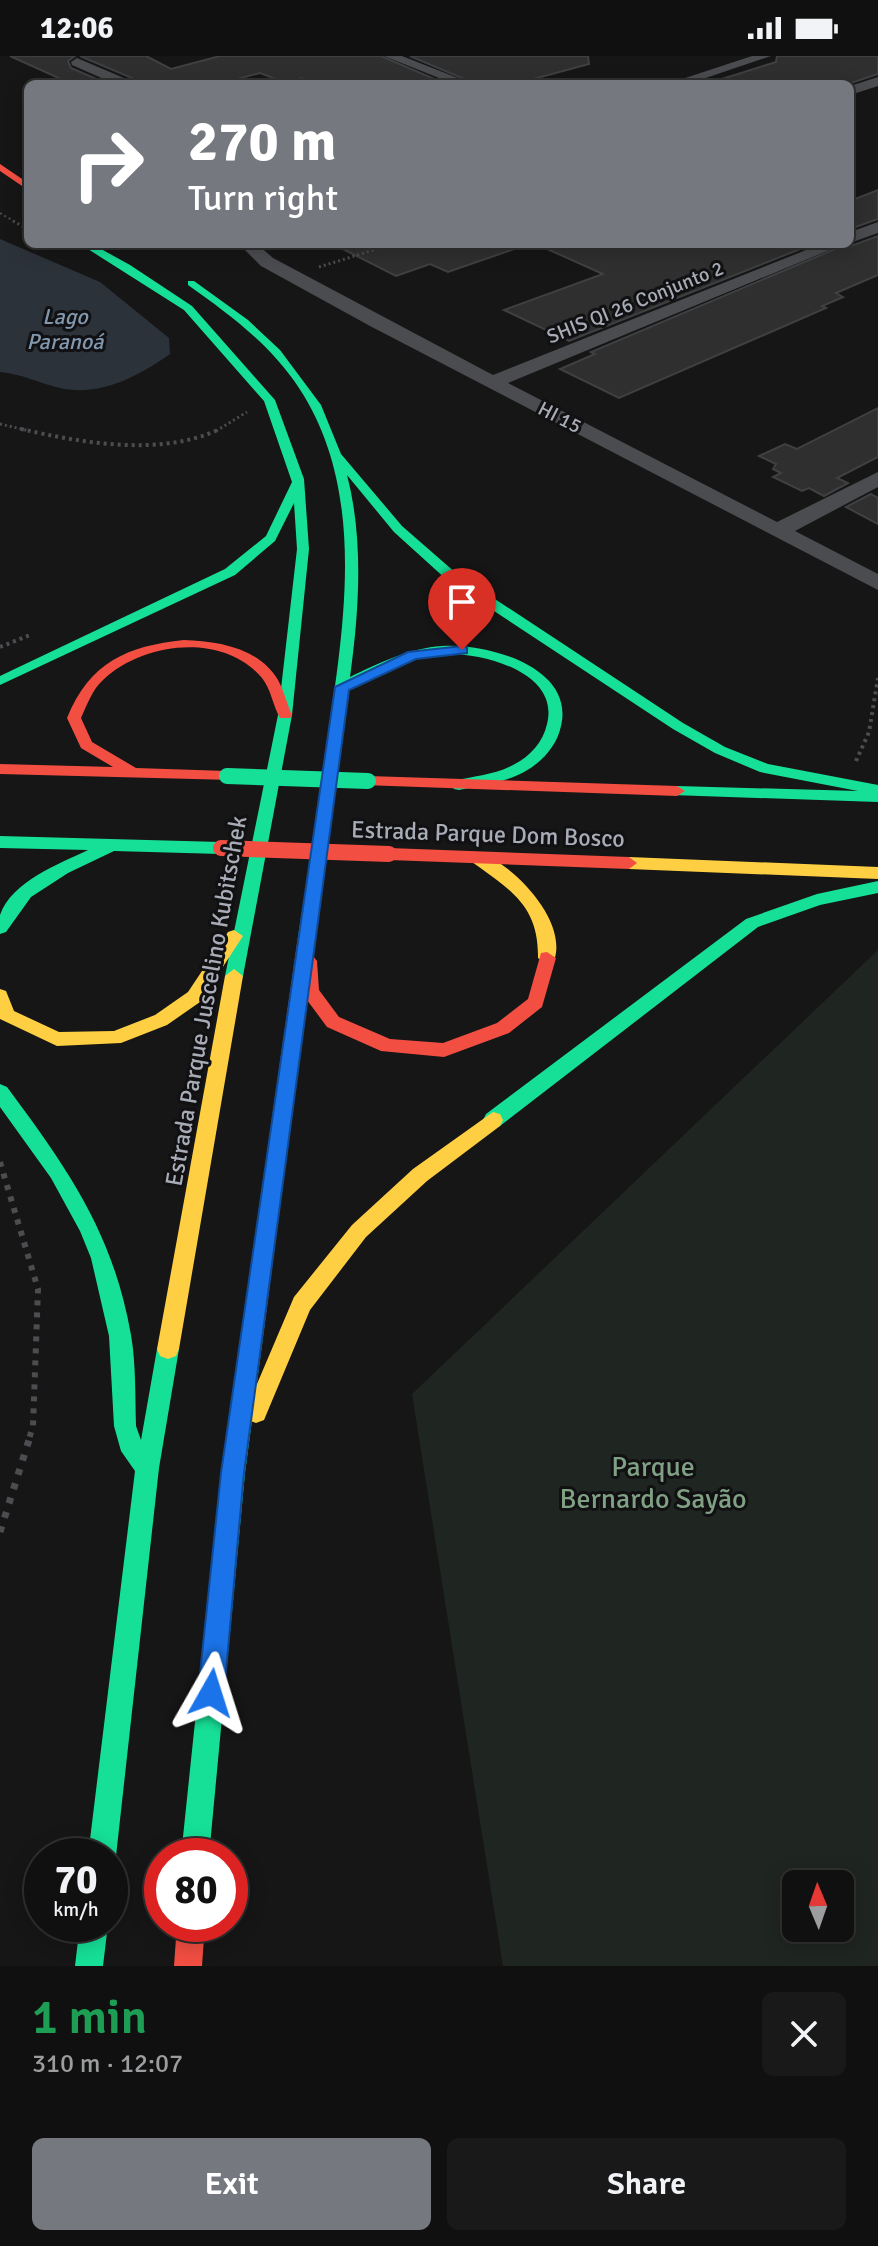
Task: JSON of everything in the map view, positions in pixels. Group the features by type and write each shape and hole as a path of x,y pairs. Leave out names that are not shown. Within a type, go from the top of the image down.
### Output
{"main road":[{"path":"0,167 24,184"},
{"name":"Estrada Parque Juscelino Kubitschek","path":"92,248 188,308 269,400 298,479 303,549 285,715 244,921 147,1468 104,1838"},
{"path":"176,272 228,307 290,371 316,406 335,454 348,536 350,610 342,687 234,1466 197,1838"},
{"path":"335,454 353,469 380,509 407,538 447,572 516,621 709,744 764,768 878,790"},
{"path":"0,681 230,572 271,538 298,479"},
{"path":"133,773 86,745 74,718 83,696 99,675 123,660 178,643 213,646 248,659 268,676 285,715"},
{"path":"342,687 413,655 444,650 481,650 511,660 536,675 556,698 559,725 544,748 521,768 459,785"},
{"name":"Estrada Parque Dom Bosco","path":"0,769 878,797"},
{"name":"Estrada Parque Dom Bosco","path":"0,842 878,873"},
{"path":"0,928 25,893 62,869 112,845"},
{"path":"306,937 310,991 333,1022 388,1046 444,1050 503,1028 536,1002 546,971 549,939 540,912 522,890 478,858"},
{"path":"234,1466 302,1304 359,1231 420,1175 752,923 817,900 878,887"},
{"path":"0,996 7,1015 57,1039 115,1038 161,1020 194,997 244,921"},
{"path":"0,1092 40,1142 76,1196 101,1258 118,1323 125,1426 129,1443 147,1468"},
{"path":"89,1966 92,1942"},
{"path":"188,1966 190,1942"}],"street":[{"path":"390,56 455,80"},
{"path":"709,56 736,65"},
{"path":"687,80 765,56"},
{"path":"77,62 117,80"},
{"path":"854,90 878,81"},
{"path":"854,236 878,227"},
{"name":"HI 15","path":"251,248 267,262 878,583"},
{"name":"SHIS QI 26 Conjunto 2","path":"494,382 826,248"},
{"path":"779,530 878,478"}],"path":[{"path":"0,213 24,227"},
{"path":"313,269 380,248"},
{"path":"0,424 53,437 118,443 168,441 211,433 250,410"},
{"path":"0,647 39,631"},
{"path":"838,784 862,752 874,716 878,678"},
{"path":"0,1162 38,1289 33,1426 0,1532"}],"green space":[{"name":"Parque Bernardo Sayão","path":"878,950 878,1966 503,1966 412,1394"}],"water":[{"name":"Lago Paranoá","path":"0,239 100,282 169,338 170,354 132,377 90,390 60,388 0,372"}],"building":[{"path":"10,56 75,56 68,61 71,68 99,80 63,80"},
{"path":"80,56 146,56 171,69 220,56 381,56 437,80 278,80 260,73 233,80 132,78"},
{"path":"410,56 588,56 589,64 530,80 467,80"},
{"path":"777,56 878,56 878,74 854,82 722,80 776,62"},
{"path":"878,190 878,219 854,228 854,199"},
{"path":"878,236 878,275 836,293 843,297 822,306 826,308 619,398 560,369 595,354 591,352 838,248 854,248 854,245"},
{"path":"341,248 517,248 448,272 430,264 396,276"},
{"path":"545,248 803,248 569,341 504,310 603,274"},
{"path":"878,408 878,457 837,478 848,483 824,496 809,488 802,491 773,477 781,473 773,469 776,464 759,456 785,444 797,449"},
{"path":"871,494 878,498 878,524 846,507"}],"traffic: fast":[{"path":"92,248 188,308 269,400 298,479 303,549 285,715 234,976"},
{"path":"191,283 244,322 276,352 304,386 333,445 344,488 350,533 349,624 307,937"},
{"path":"338,457 398,529 452,577 678,726 720,750 765,768 878,790"},
{"path":"0,681 230,572 271,538 296,485"},
{"path":"342,687 405,658 445,650 506,660 542,681 553,696 557,714 546,745 518,769 459,785"},
{"path":"227,776 368,781"},
{"path":"677,791 878,797"},
{"path":"0,842 221,848"},
{"path":"0,928 25,893 62,869 112,845"},
{"path":"493,1120 752,923 817,900 878,887"},
{"path":"0,1092 58,1172 89,1228 101,1258 120,1336 125,1426 129,1443 147,1468"},
{"path":"197,1838 233,1473 255,1314"},
{"path":"104,1838 147,1468 168,1349"},
{"path":"89,1966 92,1942"}],"traffic: slow":[{"path":"478,858 518,888 537,910 544,924 547,958"},
{"path":"629,863 878,873"},
{"path":"0,996 7,1015 57,1039 115,1038 161,1020 194,997 234,936"},
{"path":"168,1349 234,976"},
{"path":"256,1412 302,1304 359,1231 420,1175 493,1120"}],"traffic: jam":[{"path":"0,167 24,184"},
{"path":"133,773 86,745 74,718 95,680 116,663 137,653 160,646 184,644 208,645 231,651 251,661 268,676 285,715"},
{"path":"0,769 227,776"},
{"path":"368,781 677,791"},
{"path":"221,848 389,854"},
{"path":"389,854 629,863"},
{"path":"255,1314 307,937"},
{"path":"308,961 310,991 333,1022 388,1046 444,1050 503,1028 536,1002 547,958"},
{"path":"188,1966 190,1942"}],"route":[{"path":"211,1693 233,1473 342,687 413,655 462,650"}]}
